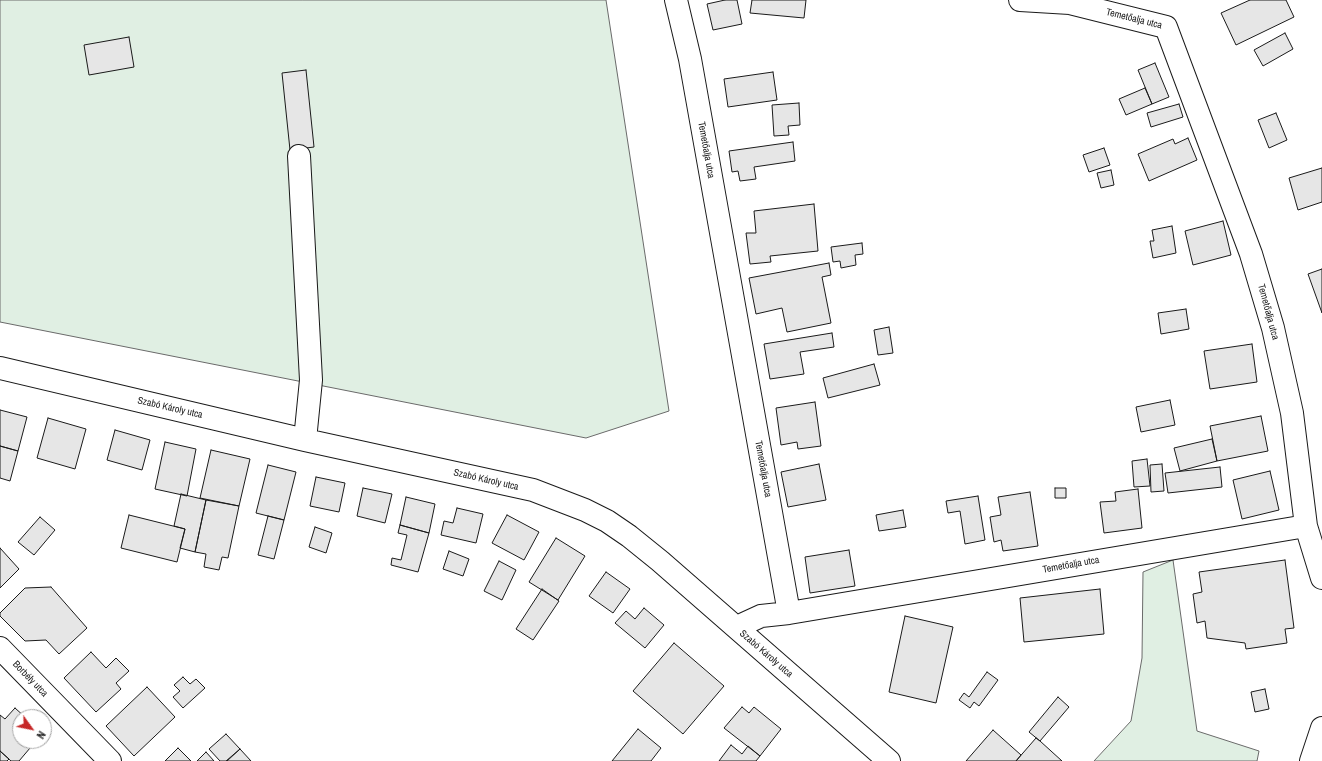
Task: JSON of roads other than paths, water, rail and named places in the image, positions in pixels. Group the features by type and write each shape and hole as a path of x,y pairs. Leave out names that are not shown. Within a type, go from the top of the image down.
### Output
{"street":[{"name":"Temetőalja utca","path":"676,0 690,59 789,613 1306,526 1292,413 1273,328 1251,254 1166,27 1070,3 1020,0"},
{"path":"300,156 311,380 305,440"},
{"name":"Szabó Károly utca","path":"0,368 305,440 533,490 585,510 607,521 630,536 737,627 889,761"},
{"path":"1306,526 1322,578"},
{"path":"737,627 761,616 789,613"},
{"name":"Borbély utca","path":"0,648 110,761"},
{"path":"1311,761 1322,728"}]}
